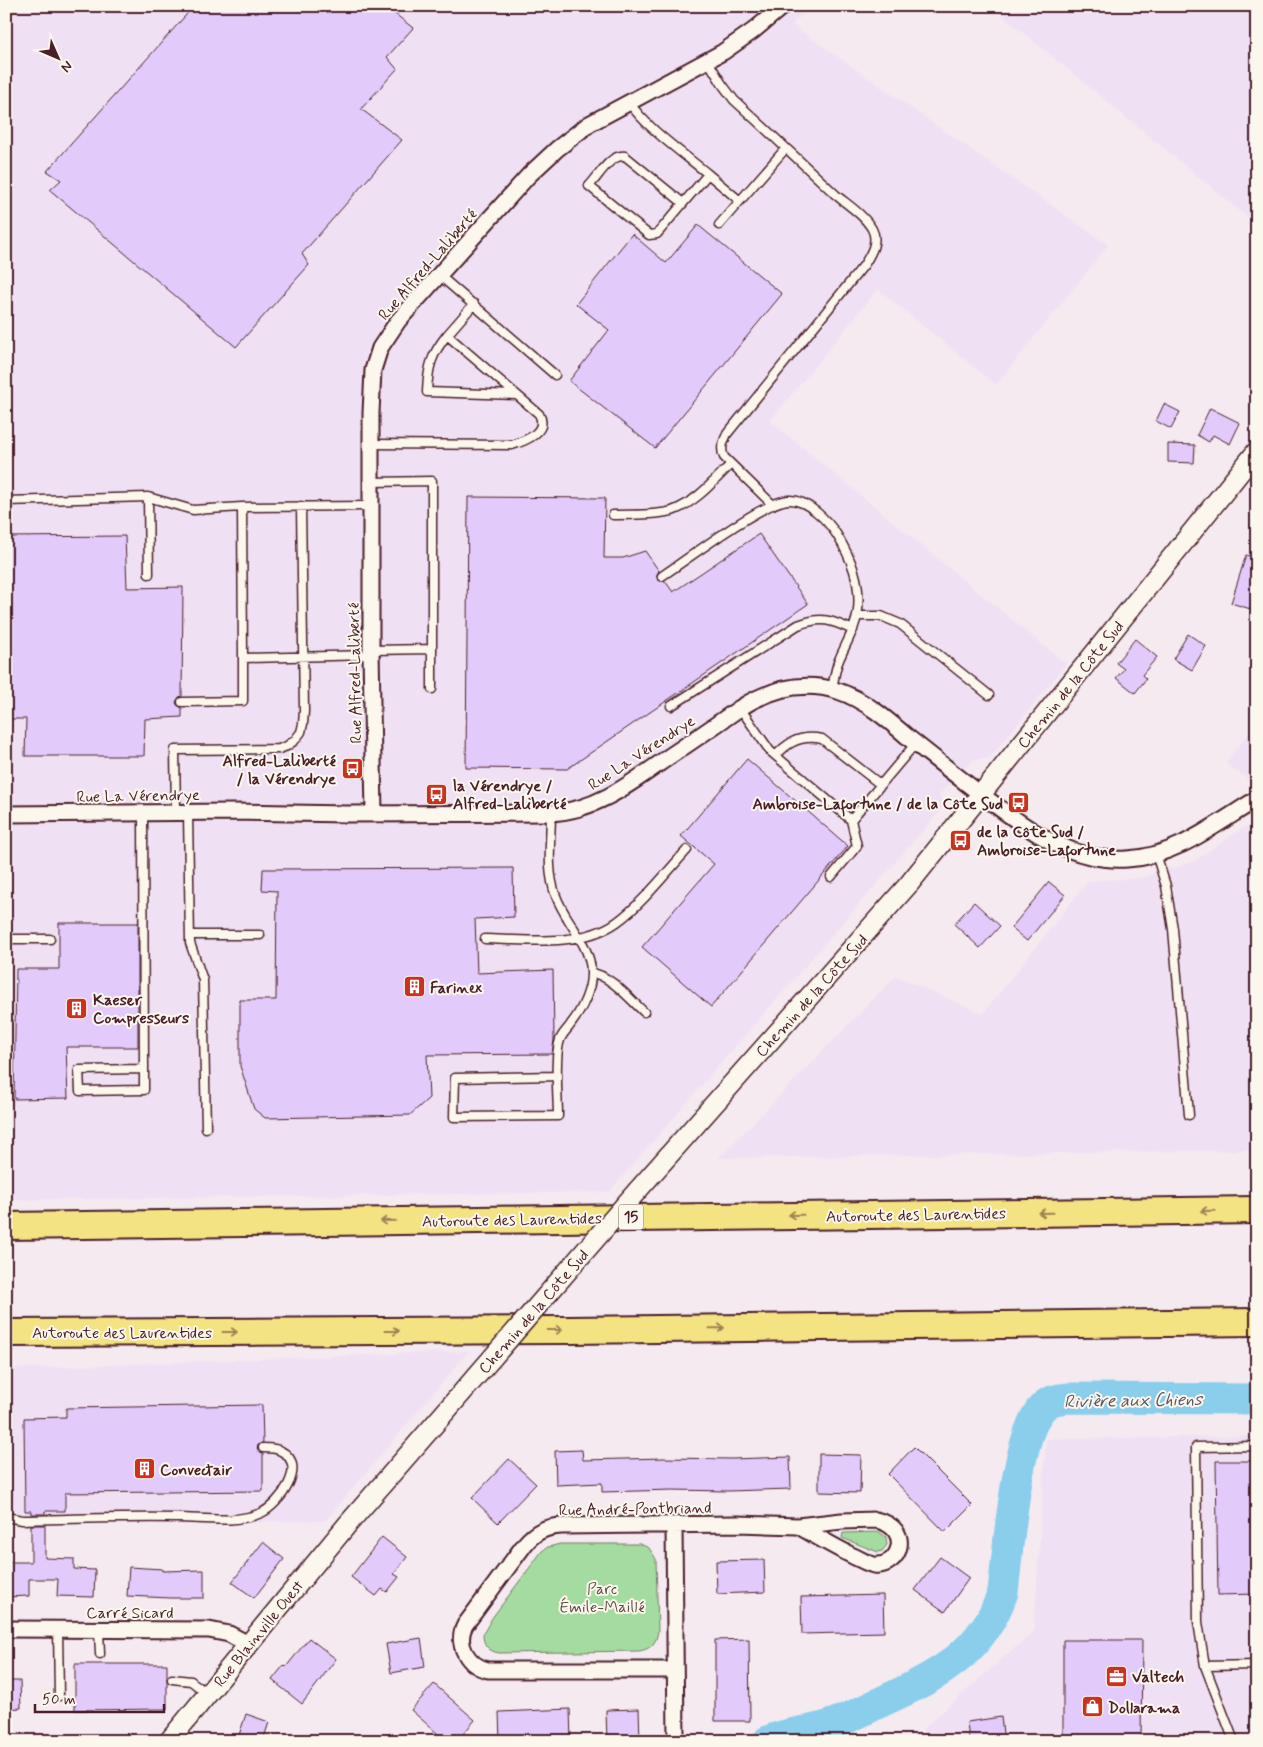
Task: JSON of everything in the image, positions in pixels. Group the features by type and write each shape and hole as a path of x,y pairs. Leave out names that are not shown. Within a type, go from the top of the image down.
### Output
{"highway":[{"name":"Autoroute des Laurentides","path":"6,1226 1257,1210"},
{"name":"Autoroute des Laurentides","path":"6,1333 569,1330 1257,1322"}],"street":[{"name":"Rue Alfred-Laliberté","path":"374,814 370,444 371,395 376,360 380,348 398,321 529,175 557,149 589,124 708,61 754,31 783,6"},
{"name":"Chemin de la Côte Sud","path":"347,1525 638,1190 886,911 1257,451"},
{"name":"Rue La Vérendrye","path":"6,814 182,812 374,814 551,813 572,811 605,798 740,708 773,691 805,686 832,690 861,701 980,795 1032,831 1068,850 1105,859 1128,859 1156,854 1188,841 1257,799"},
{"name":"Rue André-Pontbriand","path":"675,1670 488,1670 476,1666 466,1656 461,1636 465,1625 525,1544 540,1531 550,1527 737,1524 798,1526 842,1521 876,1520 888,1523 896,1530 900,1544 898,1551 890,1561 874,1565 837,1548 798,1526"},
{"name":"Rue Blainville Ouest","path":"170,1741 347,1525"},
{"path":"674,1526 676,1741"},
{"name":"Carré Sicard","path":"6,1629 209,1630 229,1634 250,1645"}],"lane":[{"path":"708,61 734,100 860,214 872,229 875,241 871,254 864,265 727,434 721,450 724,458 773,505"},
{"path":"629,102 645,122 740,201"},
{"path":"719,225 786,148"},
{"path":"684,203 625,156 619,155 613,158 590,186 649,234 657,234 684,203 708,174"},
{"path":"439,275 555,375"},
{"path":"474,304 447,335 432,356 429,366 427,392 516,395"},
{"path":"370,444 512,445 525,441 538,431 541,424 539,414 447,335"},
{"path":"613,515 661,513 680,507 700,494 730,465"},
{"path":"371,482 432,481 432,690"},
{"path":"6,501 148,497 193,510 242,507 371,506"},
{"path":"148,497 149,574"},
{"path":"662,576 748,518 773,505 791,500 804,504 831,526 850,557 859,594 857,616 853,630 838,662 832,690"},
{"path":"206,1128 203,980 190,943 182,812 175,750 272,750 287,746 301,732 303,724 303,657 301,506"},
{"path":"182,702 243,701 242,507"},
{"path":"857,616 882,616 900,624 989,696"},
{"path":"671,706 798,625 810,620 820,619 830,620 853,630"},
{"path":"242,658 303,657 432,649"},
{"path":"740,708 770,751 851,820 857,846 831,877"},
{"path":"776,756 786,746 802,738 822,739 881,785"},
{"path":"851,820 916,743"},
{"path":"143,812 144,1069 144,1090 80,1091 79,1070 144,1069"},
{"path":"551,813 551,880 561,908 589,960 591,973 587,993 579,1012 560,1039 557,1076 558,1116 454,1116 455,1078 557,1076"},
{"path":"485,939 558,940 578,937 606,929 629,913 687,850"},
{"path":"1156,854 1166,886 1173,929 1189,1115"},
{"path":"190,935 260,935"},
{"path":"6,939 50,939"},
{"path":"591,973 608,979 644,1012"},
{"path":"1234,1741 1205,1666 1198,1622 1196,1448 1257,1446"},
{"path":"6,1517 22,1520 232,1519 251,1517 272,1507 287,1488 292,1472 292,1465 284,1452 263,1448"},
{"path":"58,1629 59,1696"},
{"path":"100,1630 100,1654"},
{"path":"1205,1666 1257,1665"},
{"path":"172,1679 191,1681 208,1694"}],"shaded area":[{"path":"6,6 810,6 792,25 1108,245 996,385 878,289 770,421 1066,664 990,758 974,759 939,795 945,805 609,1192 6,1200"},
{"path":"991,6 1257,6 1257,225"},
{"path":"1257,724 1257,777 1249,780 1225,763"},
{"path":"1257,822 1257,1150 719,1158 896,976 983,1014 1088,881 1140,878 1193,862 1241,829"},
{"path":"469,1351 325,1521 6,1524 6,1369"},
{"path":"1257,1436 1257,1741 924,1741 923,1729 1034,1631 1046,1439"}],"green space":[{"path":"879,1532 886,1537 887,1545 882,1551 878,1552 842,1538 843,1533"},
{"name":"Parc Émile-Maillé","path":"560,1544 640,1544 649,1548 656,1559 658,1631 652,1645 647,1649 639,1651 499,1653 487,1647 483,1634 492,1618 542,1551 548,1547"}],"building":[{"path":"194,6 385,6 413,28 387,57 397,69 361,109 402,140 302,254 309,265 236,347 50,190 61,180 47,171"},
{"path":"698,225 782,294 655,448 569,381 609,330 576,304 632,234 666,263"},
{"path":"1164,404 1180,412 1171,429 1156,421"},
{"path":"1210,408 1240,423 1230,444 1213,435 1209,442 1197,435"},
{"path":"1168,444 1195,445 1194,463 1168,462"},
{"path":"468,497 605,498 604,558 623,558 645,551 659,571 657,579 665,581 673,592 759,534 808,604 567,769 466,768"},
{"path":"125,536 127,588 183,587 182,696 176,702 182,708 182,717 145,719 144,756 25,756 26,719 6,719 6,537"},
{"path":"1246,555 1257,558 1257,611 1231,603"},
{"path":"1188,634 1206,646 1192,670 1173,659"},
{"path":"1135,639 1157,657 1142,675 1146,679 1135,693 1116,678 1124,669 1116,663"},
{"path":"747,759 848,846 711,1007 642,947 714,864 681,836"},
{"name":"Farinex","path":"513,868 514,917 475,919 477,973 553,970 554,1040 552,1054 427,1055 429,1098 410,1115 265,1118 254,1109 240,1066 240,1000 276,1000 277,891 262,890 263,869"},
{"path":"1049,882 1065,895 1027,941 1011,928"},
{"path":"974,902 1000,926 980,948 954,924"},
{"name":"Kaeser Compresseurs","path":"59,923 138,923 138,1047 66,1047 68,1098 14,1099 16,969 59,969"},
{"name":"Convectair","path":"262,1405 263,1442 257,1448 263,1454 263,1491 65,1493 65,1511 45,1511 45,1514 31,1514 31,1511 25,1511 24,1418 66,1417 66,1408"},
{"path":"914,1447 972,1505 945,1532 888,1474"},
{"path":"582,1450 583,1460 790,1457 791,1489 602,1492 602,1483 556,1485 555,1451"},
{"path":"819,1454 861,1455 860,1493 819,1492"},
{"path":"509,1459 536,1484 498,1523 472,1498"},
{"path":"1216,1461 1257,1461 1257,1594 1218,1595"},
{"path":"31,1525 45,1525 45,1558 74,1559 74,1569 95,1570 94,1597 57,1596 58,1579 29,1579 29,1596 6,1597 6,1571 9,1570 9,1562 31,1562"},
{"path":"382,1537 407,1557 394,1574 399,1577 387,1592 382,1589 376,1596 351,1577"},
{"path":"263,1542 284,1559 254,1598 232,1582"},
{"path":"940,1557 969,1578 945,1612 915,1590"},
{"path":"764,1560 765,1592 717,1594 716,1561"},
{"path":"129,1567 162,1569 162,1571 204,1570 204,1598 127,1596"},
{"path":"883,1595 884,1632 802,1634 801,1597"},
{"path":"309,1638 336,1659 302,1704 272,1680 284,1665 286,1667"},
{"path":"421,1638 425,1667 391,1673 386,1644"},
{"path":"749,1639 750,1721 715,1721 715,1640"},
{"path":"1063,1640 1142,1640 1141,1741 1063,1741"},
{"path":"75,1664 167,1664 167,1709 75,1710"},
{"path":"6,1681 20,1681 21,1708 6,1709"},
{"path":"434,1684 475,1720 457,1741 446,1741 411,1710"},
{"path":"570,1709 571,1741 500,1741 499,1712"},
{"path":"639,1709 640,1741 607,1741 606,1710"},
{"path":"246,1714 269,1722 263,1741 237,1741"},
{"path":"1001,1717 1004,1741 969,1741 967,1722"}],"waterway":[{"name":"Rivière aux Chiens","path":"768,1741 781,1736 831,1725 903,1692 956,1660 984,1631 1003,1592 1015,1495 1026,1443 1033,1422 1045,1405 1055,1400 1070,1398 1257,1399"}],"place":[{"name":"Alfred-Laliberté / la Vérendrye","path":"352,769"},
{"name":"la Vérendrye / Alfred-Laliberté","path":"437,794"},
{"name":"Ambroise-Lafortune / de la Côte Sud","path":"1019,803"},
{"name":"de la Côte Sud / Ambroise-Lafortune","path":"961,840"},
{"name":"Farinex","path":"414,987"},
{"name":"Kaeser Compresseurs","path":"77,1008"},
{"name":"Convectair","path":"144,1469"},
{"name":"Valtech","path":"1116,1676"},
{"name":"Dollarama","path":"1092,1707"}]}
